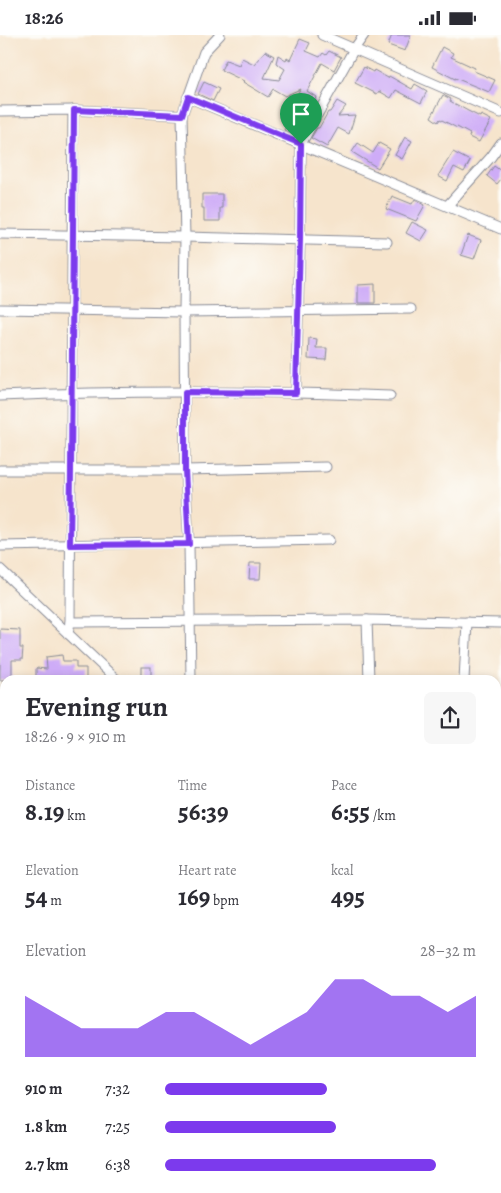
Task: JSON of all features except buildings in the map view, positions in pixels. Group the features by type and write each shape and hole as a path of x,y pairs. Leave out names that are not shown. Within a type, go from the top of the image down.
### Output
{"street":[{"path":"191,675 189,544 185,470 185,237 182,115 204,52 220,35"},
{"path":"322,35 501,113"},
{"path":"296,393 301,144 354,49 364,35"},
{"path":"188,97 501,229"},
{"path":"0,111 74,110 182,115"},
{"path":"68,634 70,622 74,110"},
{"path":"446,206 491,157 501,143"},
{"path":"0,234 387,242"},
{"path":"0,309 184,313 411,309"},
{"path":"0,396 185,392 296,393 390,397"},
{"path":"0,469 185,470 326,467"},
{"path":"0,547 329,541"},
{"path":"0,569 112,675"},
{"path":"70,622 367,620 501,623"},
{"path":"367,620 369,675"},
{"path":"464,675 467,622"}],"route":[{"path":"188,97 301,144 296,393 185,392 185,470 189,544 70,545 74,110 182,115 188,97"}]}
